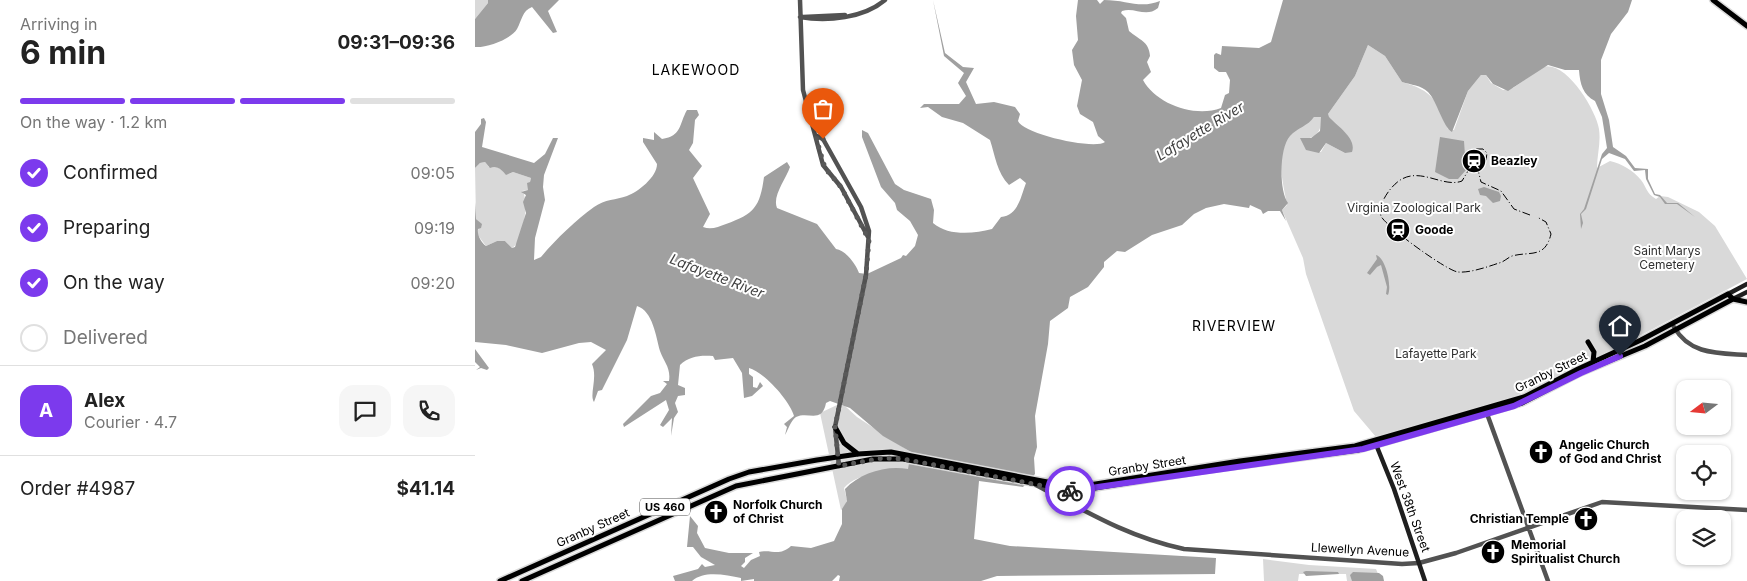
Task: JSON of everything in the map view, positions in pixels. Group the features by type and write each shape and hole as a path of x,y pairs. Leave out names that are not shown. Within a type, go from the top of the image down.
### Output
{"main road":[{"path":"1713,0 1747,26"},
{"path":"1747,284 1728,294 1733,299 1747,302"},
{"path":"1733,299 1747,292"},
{"name":"US 460","path":"1672,324 1728,294"},
{"name":"US 460","path":"1675,330 1733,299"},
{"name":"Granby Street","path":"1487,411 1525,396 1672,324"},
{"name":"Granby Street","path":"500,581 734,477 858,454 894,455 1037,483 1064,485 1096,484 1231,462 1376,443 1487,411 1522,403 1581,373 1675,330"},
{"path":"1588,342 1594,352 1593,362"},
{"path":"835,427 844,443 858,454"},
{"name":"West 38th Street","path":"1376,443 1425,581"},
{"name":"Granby Street","path":"522,581 736,486 894,455"},
{"path":"551,558 555,566"}],"street":[{"path":"800,0 803,90 817,141 825,168 841,187 869,240"},
{"path":"800,17 816,14 851,15 868,11 885,0"},
{"path":"817,136 823,139 863,212 868,225 867,266 835,427 839,466"},
{"path":"1672,324 1688,344 1704,352 1747,356"},
{"path":"1487,411 1548,581"},
{"name":"Llewellyn Avenue","path":"1037,483 1141,539 1184,549 1402,564 1419,563 1456,553 1602,502 1747,510"}],"green space":[{"path":"475,0 488,0 488,3 475,19"},
{"path":"1368,45 1385,56 1402,82 1427,93 1436,103 1448,129 1454,130 1468,91 1481,75 1486,75 1491,83 1503,90 1513,88 1543,67 1552,67 1561,71 1586,99 1597,121 1600,139 1597,168 1610,161 1619,164 1638,176 1648,192 1656,199 1660,196 1668,197 1699,212 1715,226 1747,279 1613,350 1511,398 1376,437 1354,411 1306,274 1303,258 1282,210 1287,205 1281,170 1284,143 1289,136 1314,117 1321,117 1321,125 1319,131 1308,139 1308,150 1321,152 1326,143 1345,153 1347,135 1328,117 1328,114 1355,76"},
{"path":"485,162 489,167 497,167 509,174 513,172 531,178 528,190 522,191 525,202 524,220 519,238 512,248 505,241 497,241 486,246 477,234 480,223 476,219 475,168 480,163"},
{"path":"837,405 845,406 857,417 915,455 908,471 874,474 850,482 844,488 847,500 845,507 841,510 820,413"},
{"path":"1263,559 1309,565 1376,569 1381,581 1347,581 1346,574 1299,574 1298,581 1264,581"}],"water":[{"path":"488,0 559,0 548,11 557,32 553,33 532,7 524,13 517,29 510,36 492,44 475,47 475,19 488,3"},
{"name":"Lafayette River","path":"933,0 945,53 963,67 974,68 966,82 976,104 994,102 1015,107 1020,114 1018,121 1032,131 1074,142 1098,144 1105,142 1098,136 1093,122 1080,114 1077,106 1082,80 1074,65 1072,50 1078,40 1076,16 1078,0 1097,0 1100,4 1104,0 1140,4 1160,1 1158,8 1154,11 1127,10 1121,13 1126,18 1129,31 1148,47 1150,56 1147,62 1151,72 1143,80 1157,96 1177,107 1188,110 1211,111 1221,108 1225,95 1229,93 1230,80 1226,72 1219,72 1214,68 1214,55 1216,53 1221,55 1222,46 1259,48 1271,42 1283,0 1632,0 1628,12 1611,34 1601,60 1601,94 1609,120 1613,147 1626,156 1635,168 1648,169 1648,179 1655,194 1660,195 1667,203 1678,203 1695,217 1677,204 1665,204 1660,197 1654,195 1646,179 1645,170 1634,171 1625,159 1609,153 1602,159 1586,209 1581,214 1583,223 1581,229 1580,214 1584,209 1602,154 1607,148 1602,117 1595,101 1583,89 1579,70 1565,70 1548,65 1508,91 1493,84 1486,75 1481,75 1468,91 1452,132 1446,125 1428,92 1402,82 1385,56 1368,45 1355,76 1328,114 1349,137 1353,147 1352,152 1345,153 1326,143 1319,153 1306,150 1300,138 1311,138 1320,131 1321,117 1314,117 1309,123 1290,136 1286,142 1281,170 1283,189 1288,203 1282,210 1286,221 1280,211 1268,211 1263,214 1261,210 1250,205 1249,208 1224,204 1206,208 1194,214 1182,225 1152,235 1125,252 1117,251 1104,262 1104,267 1088,287 1070,297 1068,308 1050,321 1048,344 1035,416 1037,447 1034,458 1035,474 1023,487 979,481 974,539 1010,546 1216,558 1215,574 997,576 981,581 839,581 840,576 838,575 832,581 754,581 754,579 741,581 741,578 709,574 692,581 675,581 673,576 698,569 702,564 705,567 715,565 701,557 693,547 687,547 690,516 698,526 697,533 705,548 729,553 753,553 745,558 745,562 741,566 744,568 751,560 760,556 759,552 779,552 791,546 811,548 834,541 842,524 842,509 847,501 845,489 851,483 874,471 891,468 908,469 911,452 883,436 850,408 830,401 826,403 824,409 818,415 794,418 785,435 787,427 784,424 794,416 792,410 776,388 762,375 749,368 749,374 753,377 753,387 757,388 760,382 763,386 752,396 744,398 742,373 733,358 715,360 713,356 695,357 680,365 678,385 685,388 685,395 678,396 675,403 678,412 674,418 671,436 672,418 663,427 660,425 669,410 666,400 624,427 623,424 651,396 660,393 667,384 663,381 669,381 668,369 660,351 653,325 647,313 637,306 627,340 602,390 598,391 594,402 592,395 594,369 592,364 606,350 591,342 579,343 542,353 506,345 475,342 475,202 476,219 482,224 481,228 478,229 479,236 486,246 497,241 505,241 512,248 515,247 526,213 523,202 526,195 521,192 528,190 527,183 530,182 531,178 513,172 506,175 497,168 490,168 485,162 480,163 475,168 475,132 481,124 481,119 484,118 486,122 482,147 534,163 545,154 553,138 558,138 544,175 545,200 535,238 534,260 541,257 566,230 594,207 602,202 631,194 641,188 654,174 657,164 643,142 643,138 654,140 654,132 662,139 673,135 679,129 687,110 697,110 699,115 695,120 693,143 689,150 702,166 693,178 710,214 703,227 717,227 749,213 758,202 764,177 787,162 790,167 776,198 777,208 817,224 836,249 850,258 859,273 867,274 901,258 903,255 906,256 915,246 918,235 910,221 897,210 895,203 881,187 862,137 862,130 868,133 895,184 904,190 931,199 934,210 933,223 946,230 969,233 992,229 1001,217 1007,216 1018,205 1026,183 1020,178 1009,185 999,169 990,140 963,123 942,117 928,107 920,108 924,104 959,104 966,96 958,83 964,73 944,56"},
{"path":"1440,137 1464,141 1466,170 1458,179 1449,179 1435,172"},
{"path":"1484,187 1499,192 1501,196 1500,201 1493,203 1486,196 1480,195 1478,189"},
{"path":"1376,255 1383,261 1387,273 1388,295 1386,294 1387,287 1381,265 1370,275 1367,273 1377,259"},
{"path":"475,349 489,368 487,370 481,368 476,370 480,367 475,362"},
{"path":"1303,572 1338,572 1339,574 1306,576"},
{"path":"1353,572 1379,573 1383,576 1384,581 1352,581 1350,575"}],"railway":[{"path":"1530,215 1514,209 1501,191 1481,182 1478,170 1486,160 1487,153 1483,149 1475,149 1469,154 1468,171 1462,181 1448,182 1410,176 1394,185 1383,200 1380,211 1385,221 1404,238 1442,264 1458,272 1468,272 1501,262 1512,256 1541,251 1551,234 1546,222 1537,217"}],"way so far":[{"path":"823,139 817,136 823,165 826,171 838,182 861,220 869,240 866,275 835,427 839,466 883,458 903,459 1070,491"}],"place":[{"name":"Beazley","path":"1474,161"},
{"name":"Goode","path":"1398,230"},
{"name":"Angelic Church of God and Christ","path":"1541,452"},
{"name":"Norfolk Church of Christ","path":"716,512"},
{"name":"Christian Temple","path":"1586,519"},
{"name":"Memorial Spiritualist Church","path":"1493,552"}],"district":[{"name":"LAKEWOOD","path":"696,70"},
{"name":"RIVERVIEW","path":"1234,326"}],"route":[{"path":"1070,491 1363,449 1514,406 1620,356"}],"park label":[{"name":"Virginia Zoological Park","path":"1414,208"},
{"name":"Saint Marys Cemetery","path":"1667,258"},
{"name":"Lafayette Park","path":"1436,354"}]}
